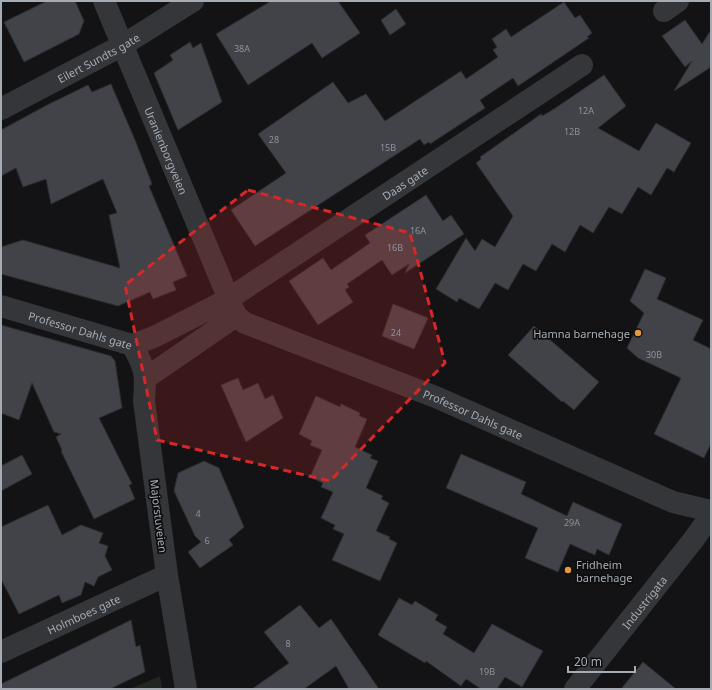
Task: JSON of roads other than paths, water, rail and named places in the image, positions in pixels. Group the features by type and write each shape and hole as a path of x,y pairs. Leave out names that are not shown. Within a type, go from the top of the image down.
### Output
{"street":[{"name":"Uranienborgveien","path":"104,1 231,308"},
{"name":"Eilert Sundts gate","path":"1,109 123,45 193,1"},
{"name":"Daas gate","path":"231,308 582,65"},
{"name":"Professor Dahls gate","path":"1,306 132,345 231,308 245,322 438,398 673,502 711,511"},
{"path":"146,378 231,308"},
{"name":"Majorstuveien","path":"132,345 139,357 146,378 144,401 167,575 186,689"},
{"name":"Industrigata","path":"575,689 694,539 711,515"},
{"name":"Holmboes gate","path":"1,652 167,575"}],"place":[{"name":"Hamna barnehage","path":"638,333"},
{"name":"Fridheim barnehage","path":"568,570"}]}
